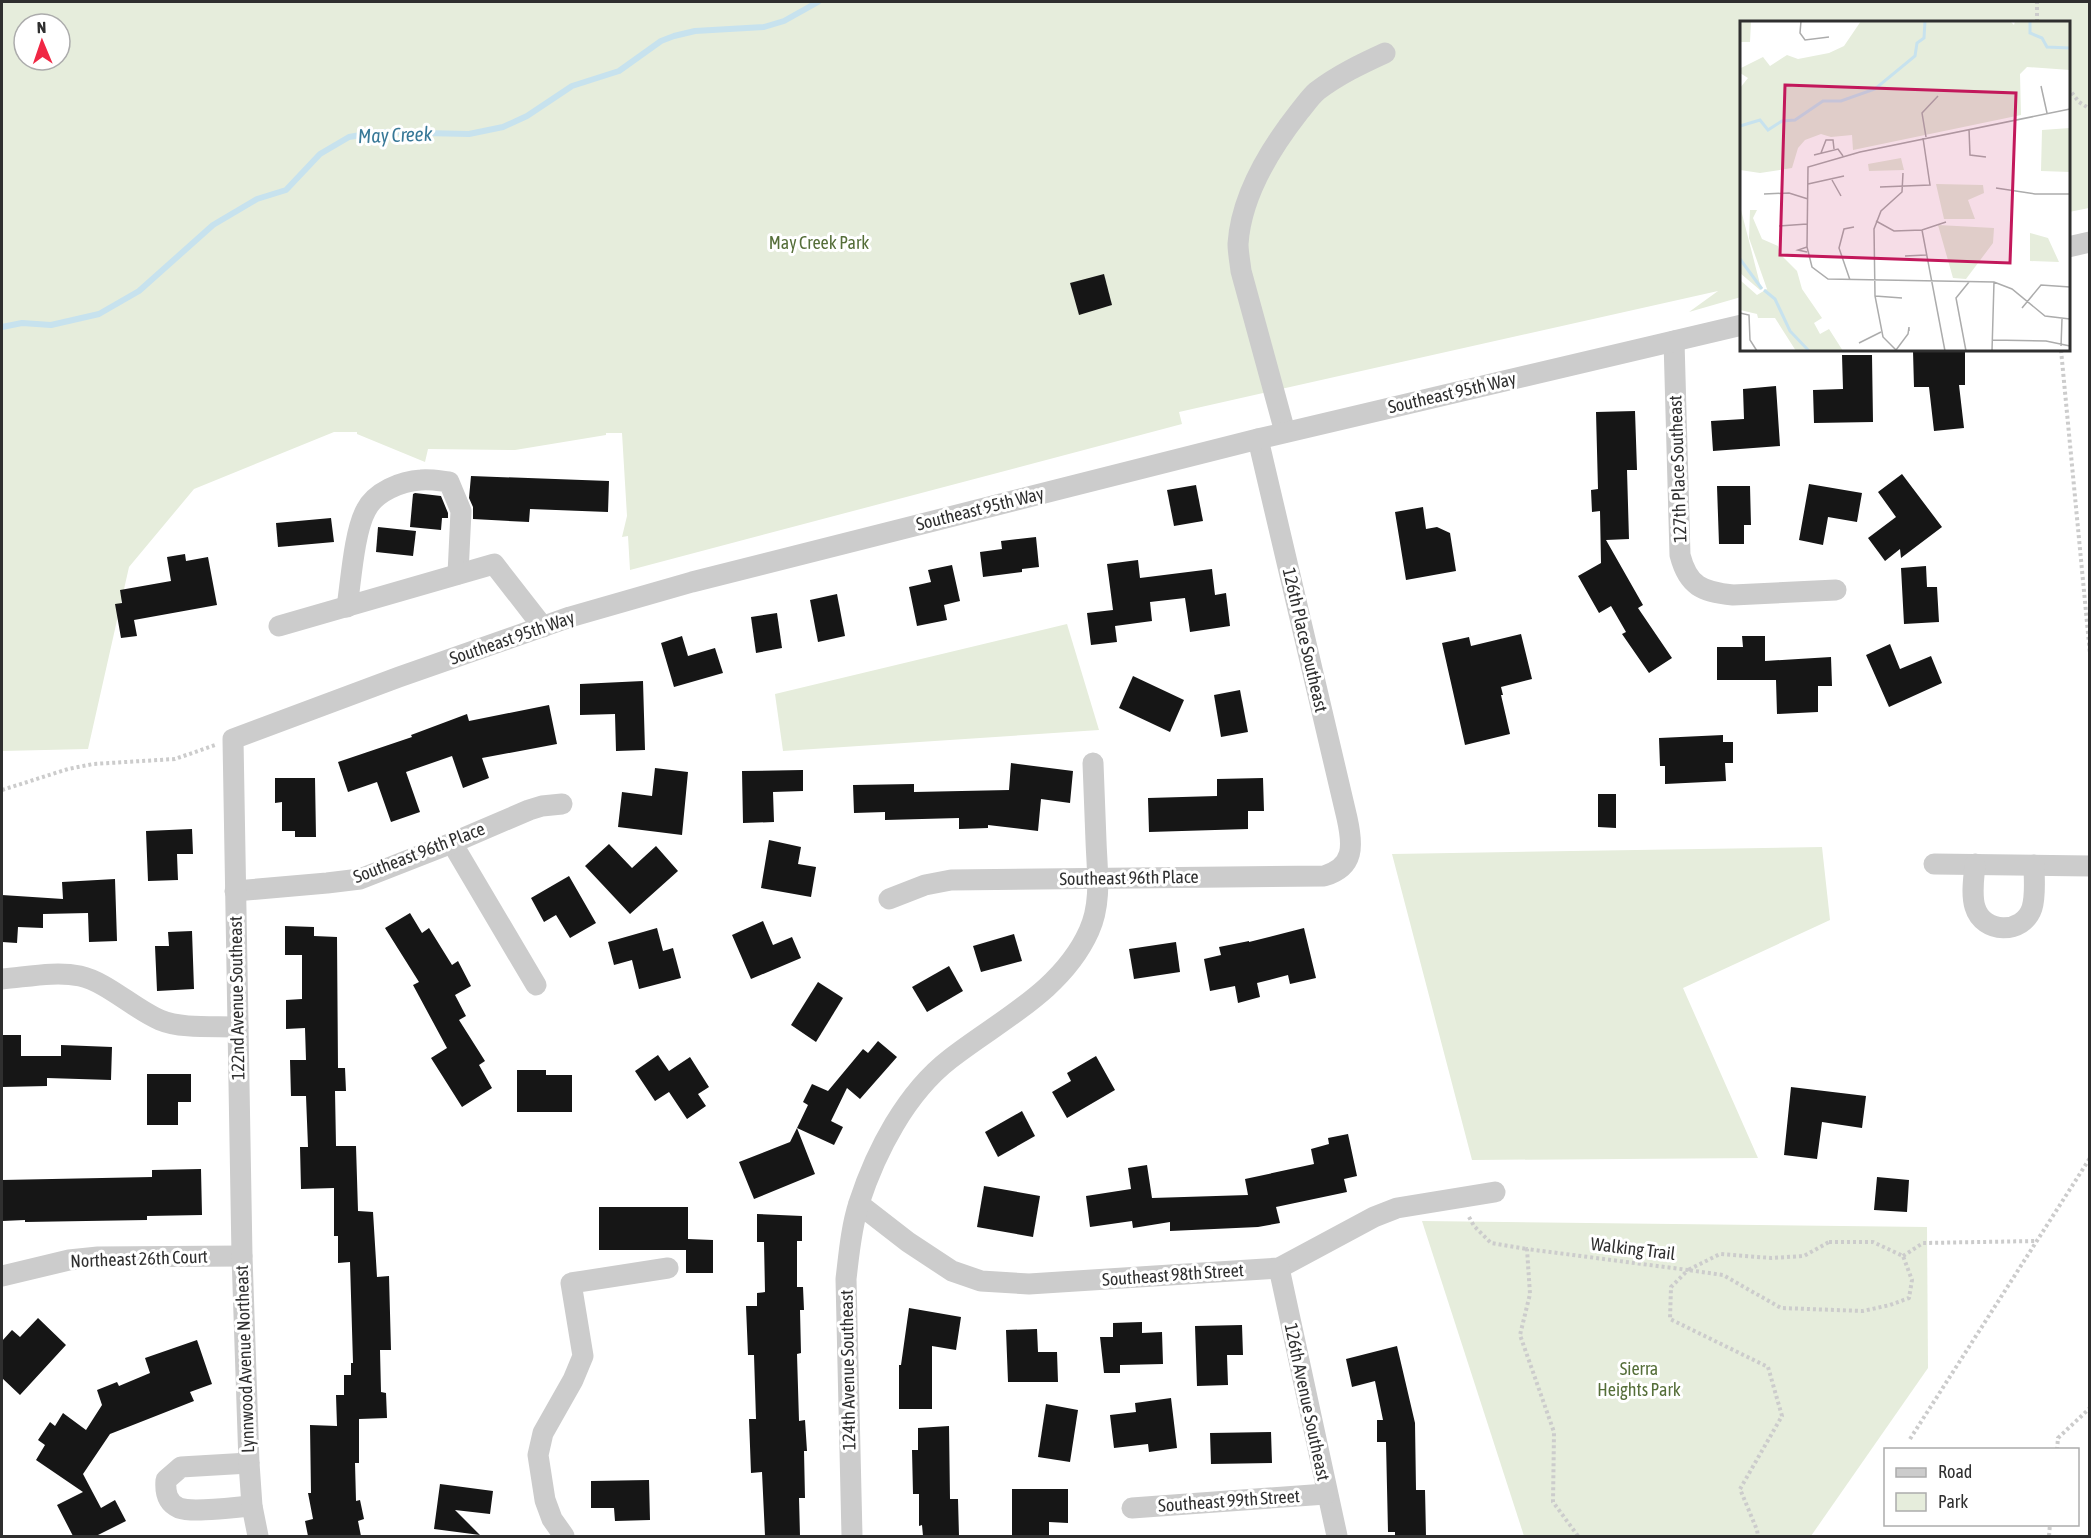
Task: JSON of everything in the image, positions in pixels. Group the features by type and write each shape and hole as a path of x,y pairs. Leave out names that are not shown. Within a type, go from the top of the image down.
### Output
{"street":[{"path":"1285,432 1241,271 1238,245 1243,214 1254,185 1269,156 1290,123 1315,93 1346,71 1385,53"},
{"path":"2070,247 2090,242"},
{"name":"Southeast 95th Way","path":"232,739 543,627 692,582 1285,432 1740,325"},
{"name":"127th Place Southeast","path":"1674,341 1680,555 1691,581 1702,589 1733,595 1836,590"},
{"name":"126th Place Southeast","path":"1257,439 1352,841"},
{"path":"347,607 356,544 365,511 375,498 387,489 420,480 449,482 461,511 458,574"},
{"path":"279,626 494,564 543,627"},
{"name":"122nd Avenue Southeast","path":"232,739 242,1256"},
{"name":"124th Avenue Southeast","path":"852,1536 846,1280 850,1243 859,1204 876,1160 890,1133 926,1083 949,1060 1024,1007 1053,981 1078,950 1090,929 1097,903 1093,763"},
{"name":"Southeast 96th Place","path":"235,891 327,884 360,879 529,810 562,804"},
{"name":"Southeast 96th Place","path":"889,899 925,885 951,880 1324,876 1336,873 1344,864 1351,854 1352,841"},
{"path":"452,843 536,985"},
{"path":"1934,864 2090,866"},
{"path":"1975,864 1975,907 1979,916 1986,922 1994,927 2003,928 2021,922 2032,908 2034,865"},
{"path":"2,979 53,975 82,976 100,984 162,1022 176,1025 238,1027"},
{"name":"Southeast 98th Street","path":"859,1204 908,1242 952,1271 981,1281 1029,1284 1279,1268 1374,1217 1397,1208 1495,1192"},
{"name":"Northeast 26th Court","path":"2,1276 69,1260 98,1257 242,1256"},
{"name":"Lynnwood Avenue Northeast","path":"242,1256 249,1463 252,1506 258,1536"},
{"path":"564,1536 552,1519 545,1500 538,1455 543,1433 573,1380 583,1356 571,1283 668,1268"},
{"name":"126th Avenue Southeast","path":"1279,1268 1326,1494 1337,1536"},
{"name":"Lynnwood Avenue Northeast","path":"249,1463 181,1467 166,1480 165,1492 171,1502 180,1508 192,1510 252,1506"},
{"name":"Southeast 99th Street","path":"1132,1508 1326,1494"}],"path":[{"path":"2037,2 2037,21"},
{"path":"2070,91 2079,102 2090,109"},
{"path":"2061,351 2090,654"},
{"path":"2,790 24,781 93,764 175,759 232,739"},
{"path":"1911,1439 2090,1158"},
{"name":"Walking Trail","path":"1458,1197 1474,1226 1491,1243 1688,1270"},
{"path":"1903,1256 1923,1243 2037,1241"},
{"path":"1829,1242 1873,1242 1903,1256 1912,1280 1909,1298 1863,1311 1781,1308 1723,1275 1688,1270 1720,1254 1771,1258 1804,1256 1829,1242"},
{"path":"1527,1249 1530,1294 1520,1335 1554,1431 1553,1502 1578,1536"},
{"name":"Walking Trail","path":"1688,1270 1671,1287 1670,1320 1768,1367 1782,1416 1740,1489 1758,1536"},
{"path":"2057,1448 2058,1438 2090,1408"}],"green space":[{"name":"May Creek Park","path":"2,2 2089,2 2089,208 2070,212 2070,21 1740,21 1740,297 1689,312 1718,291 1179,412 1182,424 630,570 628,536 622,537 627,516 622,433 606,433 606,435 515,450 428,449 425,462 357,434 357,432 334,432 194,489 129,567 88,749 2,751"},
{"path":"1067,624 1099,730 783,751 775,694"},
{"path":"1822,847 1830,920 1683,988 1758,1158 1472,1160 1392,854"},
{"name":"Sierra Heights Park","path":"1422,1221 1927,1227 1928,1368 1811,1536 1524,1536"}],"building":[{"path":"1104,274 1112,305 1079,315 1070,283"},
{"path":"1913,351 1965,351 1965,385 1959,385 1964,428 1934,431 1929,387 1914,387"},
{"path":"1842,355 1872,355 1873,422 1814,423 1813,390 1843,389"},
{"path":"1776,386 1780,446 1713,451 1711,421 1744,419 1743,389"},
{"path":"1635,411 1637,470 1627,470 1629,539 1606,540 1643,605 1638,608 1672,658 1649,673 1622,634 1626,632 1611,606 1599,613 1578,576 1601,563 1600,511 1592,512 1591,490 1598,489 1596,412"},
{"path":"1902,474 1942,527 1901,558 1900,549 1885,561 1868,538 1896,517 1878,492"},
{"path":"471,476 609,481 608,512 530,509 529,522 473,519 473,507 469,498"},
{"path":"1809,484 1862,493 1857,522 1828,517 1823,545 1799,540"},
{"path":"1196,485 1203,521 1174,526 1167,490"},
{"path":"1717,486 1750,486 1751,525 1744,525 1744,544 1719,544"},
{"path":"413,494 441,496 448,518 442,518 441,530 410,527"},
{"path":"1423,507 1426,529 1437,527 1450,533 1456,571 1406,580 1395,512"},
{"path":"331,518 334,542 278,547 276,523"},
{"path":"378,527 416,531 413,556 376,552"},
{"path":"1036,537 1039,567 1022,569 1022,572 983,577 980,552 1002,549 1001,541"},
{"path":"185,554 186,561 208,557 217,605 134,620 137,636 121,638 115,604 122,603 120,590 171,581 167,557"},
{"path":"1138,560 1140,578 1212,569 1215,595 1226,593 1230,626 1190,632 1185,598 1150,602 1152,621 1115,626 1117,642 1091,645 1087,613 1113,610 1107,564"},
{"path":"952,565 960,601 944,605 947,620 917,626 909,587 931,582 928,570"},
{"path":"1926,566 1927,587 1937,587 1939,622 1904,624 1901,568"},
{"path":"837,594 845,636 818,642 810,600"},
{"path":"777,613 782,648 756,653 751,617"},
{"path":"1521,634 1532,679 1501,687 1510,734 1465,745 1442,643 1469,637 1471,646"},
{"path":"682,636 688,656 715,648 723,673 674,687 661,643"},
{"path":"1742,636 1765,636 1765,661 1831,657 1832,686 1818,686 1818,712 1777,714 1776,680 1717,680 1717,647 1743,647"},
{"path":"1890,644 1900,669 1931,656 1942,683 1889,707 1866,655"},
{"path":"1133,676 1184,700 1170,732 1119,708"},
{"path":"643,681 645,750 616,751 615,714 580,715 580,684"},
{"path":"1240,690 1248,732 1221,737 1214,695"},
{"path":"549,705 557,744 482,758 489,778 463,788 452,756 406,772 420,812 391,822 377,782 348,792 338,762 412,737 411,735 467,714 469,721"},
{"path":"1723,735 1723,742 1733,742 1733,763 1725,763 1726,781 1665,784 1665,766 1660,766 1659,738"},
{"path":"1011,763 1073,771 1070,803 1041,799 1038,831 988,825 988,828 959,829 959,818 885,820 885,812 854,813 853,785 914,784 914,792 1009,790"},
{"path":"655,768 688,772 682,835 618,827 622,792 652,796"},
{"path":"803,770 803,791 773,792 774,822 743,823 742,771"},
{"path":"275,778 315,778 316,837 295,837 295,831 282,831 282,802 275,803"},
{"path":"1263,778 1264,811 1248,811 1248,829 1149,832 1148,798 1217,796 1217,779"},
{"path":"1598,794 1616,794 1616,828 1598,827"},
{"path":"192,829 193,854 177,854 178,880 148,881 146,831"},
{"path":"769,840 801,847 798,864 816,867 811,897 761,888"},
{"path":"609,844 632,868 656,846 678,871 630,914 585,866"},
{"path":"569,876 596,923 570,938 556,915 544,922 531,898"},
{"path":"115,879 117,941 89,942 88,913 43,914 43,928 18,927 17,943 2,942 2,895 63,899 62,882"},
{"path":"410,913 422,933 429,928 452,965 458,961 471,986 455,995 466,1016 459,1020 485,1061 479,1065 492,1088 462,1107 431,1058 447,1048 413,985 419,982 385,928"},
{"path":"763,921 773,945 792,937 801,958 751,979 732,935"},
{"path":"285,926 314,927 314,936 337,937 338,1068 345,1068 346,1091 335,1091 336,1146 356,1146 358,1211 373,1212 377,1277 389,1276 391,1350 380,1350 381,1392 386,1393 387,1418 359,1419 359,1463 355,1463 356,1501 360,1500 364,1519 358,1521 361,1536 308,1536 305,1521 313,1519 308,1493 311,1493 310,1425 337,1426 336,1395 344,1395 344,1375 351,1375 351,1363 353,1363 350,1262 338,1263 338,1236 334,1236 334,1188 301,1189 300,1147 308,1147 306,1096 291,1096 290,1060 306,1060 305,1028 286,1029 286,1000 302,999 302,955 285,955"},
{"path":"657,928 663,951 673,948 681,978 639,989 632,960 614,965 608,942"},
{"path":"1304,928 1316,978 1290,984 1288,975 1257,983 1260,997 1238,1003 1235,986 1210,991 1204,959 1221,955 1219,947"},
{"path":"192,931 194,989 157,991 155,946 169,946 168,932"},
{"path":"1014,934 1022,961 981,972 973,946"},
{"path":"1176,942 1180,972 1134,979 1129,949"},
{"path":"949,966 963,991 927,1012 912,987"},
{"path":"818,982 843,998 816,1042 791,1025"},
{"path":"2,1035 21,1035 21,1056 61,1056 61,1045 112,1047 111,1080 47,1078 47,1086 2,1087"},
{"path":"878,1041 897,1057 860,1099 847,1088 831,1121 843,1127 834,1145 797,1128 808,1105 803,1102 812,1084 828,1091 863,1049 868,1053"},
{"path":"658,1055 669,1071 690,1057 709,1087 698,1094 706,1106 687,1119 669,1092 655,1101 635,1071"},
{"path":"1096,1056 1115,1090 1067,1118 1052,1092 1071,1081 1067,1073"},
{"path":"517,1070 546,1070 546,1075 572,1075 572,1112 517,1112"},
{"path":"147,1074 191,1074 191,1102 178,1102 178,1125 147,1125"},
{"path":"1791,1087 1866,1096 1862,1128 1822,1122 1817,1159 1784,1155"},
{"path":"1022,1111 1035,1136 998,1157 985,1132"},
{"path":"797,1128 815,1174 754,1199 739,1162 790,1142"},
{"path":"1348,1134 1357,1176 1344,1179 1347,1192 1276,1207 1280,1223 1258,1227 1170,1231 1170,1222 1133,1228 1132,1221 1090,1227 1086,1196 1131,1189 1128,1168 1147,1165 1152,1198 1248,1195 1245,1179 1314,1164 1311,1149 1329,1144 1328,1138"},
{"path":"201,1169 202,1215 147,1216 147,1220 2,1221 2,1180 152,1177 152,1170"},
{"path":"1877,1177 1909,1180 1907,1212 1874,1210"},
{"path":"984,1186 1040,1196 1033,1237 977,1227"},
{"path":"599,1207 688,1207 688,1239 713,1240 713,1273 686,1273 686,1250 599,1250"},
{"path":"757,1214 802,1216 802,1241 797,1241 797,1287 803,1287 804,1310 800,1310 801,1353 797,1354 799,1421 805,1420 807,1451 804,1451 805,1498 799,1498 800,1536 765,1536 762,1472 751,1473 749,1419 756,1419 754,1355 748,1355 746,1306 757,1306 757,1293 765,1292 764,1242 757,1242"},
{"path":"909,1308 961,1317 956,1350 932,1346 932,1409 899,1409 899,1365 901,1365"},
{"path":"38,1318 66,1345 20,1395 2,1378 2,1341 12,1330 20,1337"},
{"path":"1142,1322 1142,1333 1162,1332 1163,1364 1120,1365 1120,1373 1104,1373 1100,1337 1113,1337 1113,1323"},
{"path":"1242,1325 1243,1355 1227,1355 1228,1385 1197,1386 1195,1326"},
{"path":"1037,1329 1038,1352 1057,1352 1058,1382 1008,1382 1006,1330"},
{"path":"197,1340 212,1384 190,1392 194,1401 110,1434 83,1474 101,1508 115,1500 126,1521 96,1536 73,1536 57,1505 83,1492 36,1460 45,1445 38,1440 50,1422 55,1426 63,1413 86,1430 102,1405 97,1390 117,1382 119,1386 150,1373 145,1358"},
{"path":"1397,1346 1415,1423 1416,1490 1425,1490 1426,1536 1395,1536 1395,1532 1388,1532 1386,1442 1377,1442 1377,1420 1383,1420 1375,1381 1352,1387 1346,1359"},
{"path":"1171,1398 1177,1448 1149,1452 1148,1444 1114,1448 1110,1415 1136,1412 1135,1403"},
{"path":"1046,1404 1078,1410 1070,1462 1038,1457"},
{"path":"949,1426 950,1499 958,1499 959,1536 923,1536 922,1525 919,1526 919,1494 913,1494 912,1450 918,1450 918,1428"},
{"path":"1271,1432 1272,1463 1211,1464 1210,1433"},
{"path":"649,1480 650,1520 615,1521 614,1508 591,1508 591,1481"},
{"path":"440,1484 493,1491 490,1514 455,1510 480,1535 434,1529"},
{"path":"1012,1489 1068,1489 1068,1523 1049,1522 1049,1536 1012,1536"}],"waterway":[{"name":"May Creek","path":"2,327 22,323 51,325 99,314 139,291 213,225 257,199 286,190 320,154 349,137 378,132 469,134 503,127 527,116 572,86 619,71 661,41 695,31 764,27 784,21 818,2"}]}
